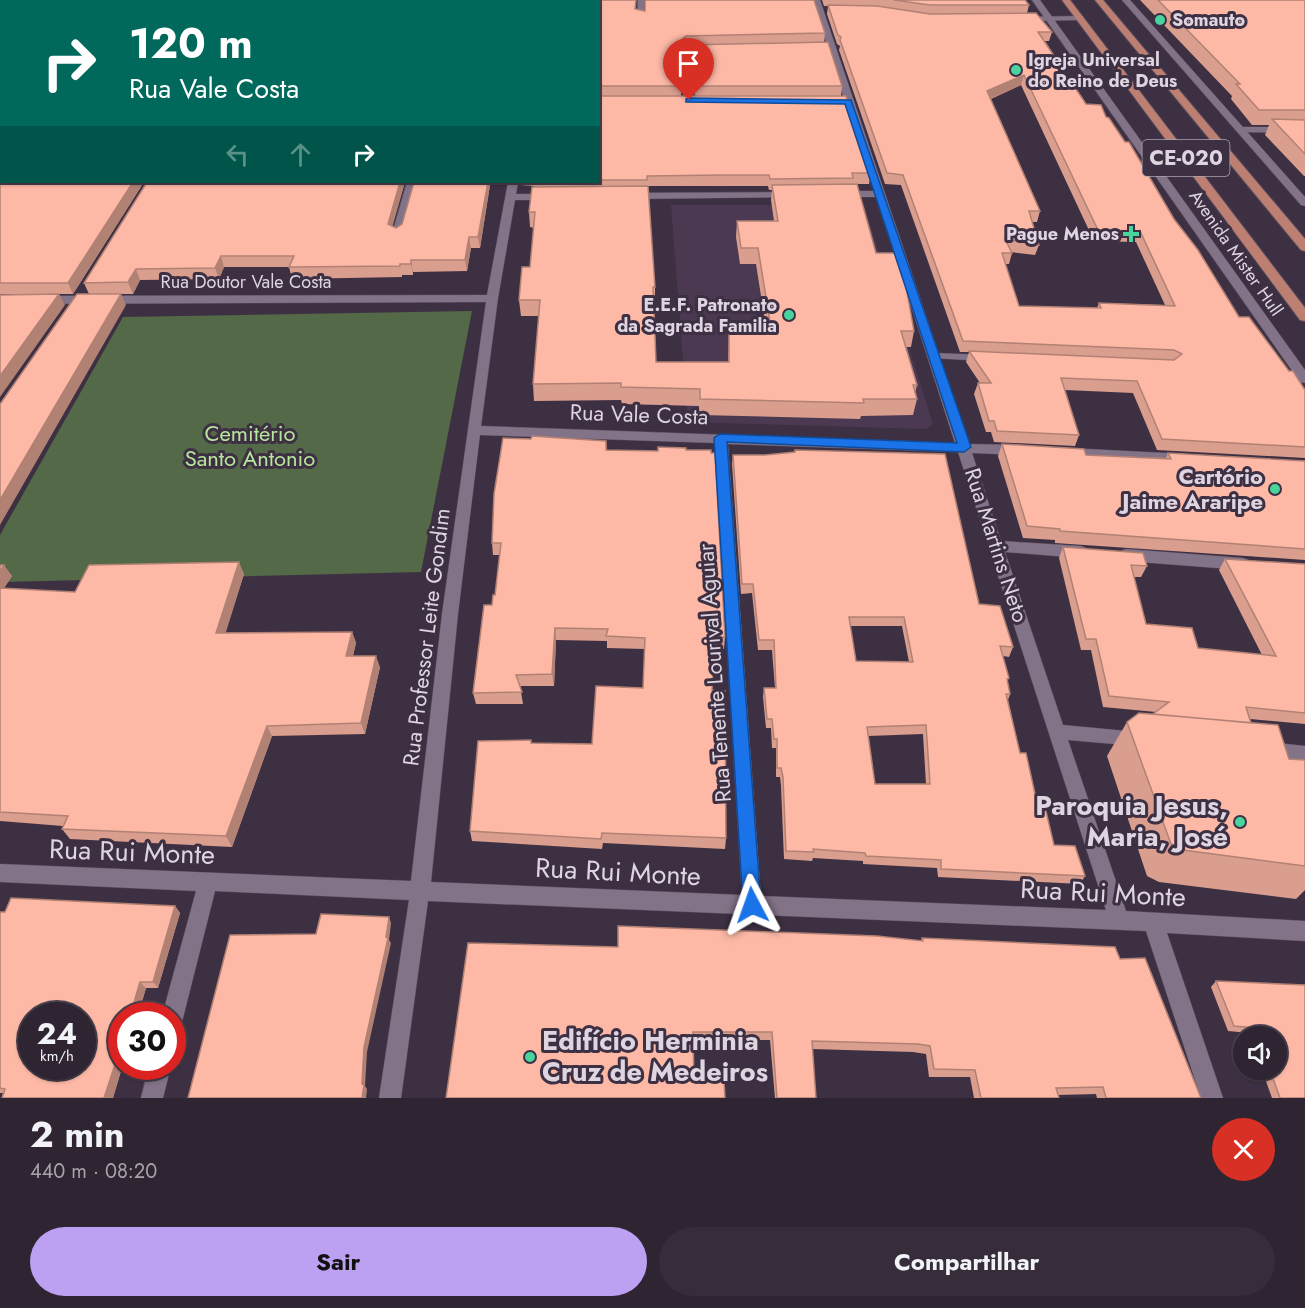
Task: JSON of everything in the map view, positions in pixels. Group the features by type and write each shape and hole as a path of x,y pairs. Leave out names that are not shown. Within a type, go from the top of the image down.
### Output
{"highway":[{"name":"Avenida Mister Hull","path":"1066,0 1305,317"},
{"name":"CE-020","path":"1099,0 1305,247"}],"street":[{"name":"Rua Martins Neto","path":"816,0 834,47 843,101 879,194 934,356 1119,921"},
{"name":"Avenida Mister Hull","path":"1035,0 1305,379"},
{"path":"1126,0 1305,202"},
{"path":"820,10 831,10"},
{"path":"1014,19 1080,18"},
{"path":"684,52 689,100"},
{"path":"677,101 700,100"},
{"path":"1241,130 1305,130"},
{"path":"512,189 558,196"},
{"name":"Rua Professor Leite Gondim","path":"390,1098 420,890 449,625 474,430 492,298 512,189"},
{"path":"832,194 879,194"},
{"path":"618,196 808,195"},
{"name":"Rua Doutor Vale Costa","path":"0,300 492,298"},
{"name":"Rua Vale Costa","path":"474,430 1035,451"},
{"name":"Rua Tenente Lourival Aguiar","path":"720,438 752,905"},
{"path":"1058,452 1199,460"},
{"path":"997,546 1092,553"},
{"path":"1116,554 1258,565"},
{"path":"1059,732 1153,740"},
{"path":"1246,748 1305,754"},
{"name":"Rua Rui Monte","path":"0,873 1154,922 1305,931"},
{"path":"176,1002 208,882"},
{"path":"1154,922 1212,1098"},
{"path":"152,1098 156,1080"}],"lane":[{"path":"641,0 641,17"},
{"path":"822,48 834,47"},
{"path":"397,234 412,183"},
{"path":"934,356 993,358"}],"shaded area":[{"name":"E.E.F. Patronato da Sagrada Familia","path":"671,205 859,205 865,208 933,424 926,429 688,422"}],"green space":[{"name":"Cemitério Santo Antonio","path":"472,311 421,572 0,582 0,535 123,317"}],"building":[{"path":"600,0 636,0 635,9 645,11 645,0 814,0 825,33 686,36 675,45 682,86 600,86"},
{"path":"894,0 1025,0 1029,5 930,5"},
{"path":"1158,0 1305,0 1305,110 1259,110 1236,84 1240,84"},
{"path":"828,5 877,6 930,14 1036,13 1052,32 1038,32 1086,104 1101,105 1106,117 1125,142 1129,142 1174,219 1198,250 1239,317 1249,317 1289,371 1293,371 1305,390 1305,447 1162,439 1137,381 1061,378 1079,435 997,431 994,421 989,421 978,383 991,383 969,351 1174,360 1182,354 1174,350 963,341 903,175 887,173 840,40 841,37 838,35","holes":["1024,75 1098,230 1140,231 1175,306 1099,303 1101,308 1019,306 1002,253 1012,253 1005,239 1039,245 1029,211 1040,211 987,91"]},
{"path":"828,42 842,86 695,86 688,45"},
{"path":"600,96 846,96 871,173 852,173 853,178 770,179 769,175 723,175 647,176 647,180 600,180"},
{"path":"1272,119 1305,120 1305,154"},
{"path":"0,183 132,183 68,283 0,283"},
{"path":"146,183 400,183 388,224 396,228 402,224 414,183 488,183 478,237 469,237 465,260 411,260 411,264 400,264 400,266 289,267 294,256 221,256 215,268 136,269 128,282 84,283"},
{"path":"857,184 876,253 900,253 914,331 901,331 917,385 913,385 917,399 863,399 864,403 700,399 700,389 621,387 621,383 533,384 540,300 519,300 522,267 530,267 535,212 529,212 532,187 648,186 655,287 653,287 656,362 729,362 729,332 772,334 758,248 741,248 737,221 778,221 772,185"},
{"path":"59,294 0,376 0,295"},
{"path":"77,294 121,294 0,500 0,404"},
{"path":"532,436 606,441 606,450 658,451 658,447 711,450 711,453 715,453 725,637 720,637 720,643 714,643 712,690 725,691 726,838 602,833 601,839 470,831 478,741 531,740 531,743 592,744 596,686 643,688 645,638 606,636 608,629 555,628 552,674 516,675 522,692 473,693 484,605 492,605 493,595 495,595 501,543 492,543 494,494 503,438 531,439"},
{"path":"1002,444 1084,449 1086,455 1171,459 1168,453 1305,461 1305,549 1060,531 1060,529 1027,526"},
{"path":"795,450 945,454 979,604 1000,606 1013,647 1000,646 1009,678 1007,679 1010,694 1006,694 1020,753 1026,753 1037,803 1044,803 1054,845 1075,846 1085,876 941,869 941,860 866,856 865,853 813,849 814,852 786,851 783,777 781,768 777,768 777,739 774,739 772,719 767,719 764,688 776,688 774,640 759,640 753,584 742,584 733,455 795,452","holes":["849,617 904,617 913,662 856,661","926,725 930,784 875,784 867,727"]},
{"path":"1063,547 1143,553 1147,566 1131,565 1146,624 1192,628 1198,648 1276,656 1225,559 1305,564 1305,713 1246,707 1251,723 1153,714 1169,702 1109,696 1096,639 1086,639"},
{"path":"239,562 216,633 352,632 346,656 376,656 361,723 267,726 226,836 62,829 68,816 0,812 0,588 75,592 89,565"},
{"name":"Paroquia Jesus, Maria, José","path":"1139,713 1278,725 1289,759 1305,760 1305,866 1183,850 1171,844 1127,722"},
{"path":"11,898 175,906 153,982 140,982 134,1002 108,1002 108,1080 110,1080 104,1098 2,1098 5,1089 0,1088 0,912 5,912"},
{"path":"321,914 389,917 386,937 388,938 364,1047 362,1098 188,1098 230,935 316,934"},
{"path":"618,926 877,936 923,941 922,938 1115,947 1120,959 1145,958 1201,1098 1106,1098 1103,1087 1056,1088 1059,1098 981,1098 975,1070 934,1069 930,1046 812,1041 816,1098 777,1098 772,1032 693,1032 694,1082 724,1081 725,1098 446,1098 468,943 618,947"},
{"path":"1216,981 1305,985 1305,1098 1280,1098 1274,1080 1287,1080 1287,1026 1234,1026"}],"place":[{"name":"Somauto","path":"1160,20"},
{"name":"Igreja Universal do Reino de Deus","path":"1016,70"},
{"name":"Pague Menos","path":"1131,234"},
{"name":"E.E.F. Patronato da Sagrada Familia","path":"789,315"},
{"name":"Cartório Jaime Araripe","path":"1275,489"},
{"name":"Paroquia Jesus, Maria, José","path":"1240,822"},
{"name":"Edifício Herminia Cruz de Medeiros","path":"530,1057"}],"route":[{"path":"689,100 848,101 964,447 720,438 752,905"}]}
